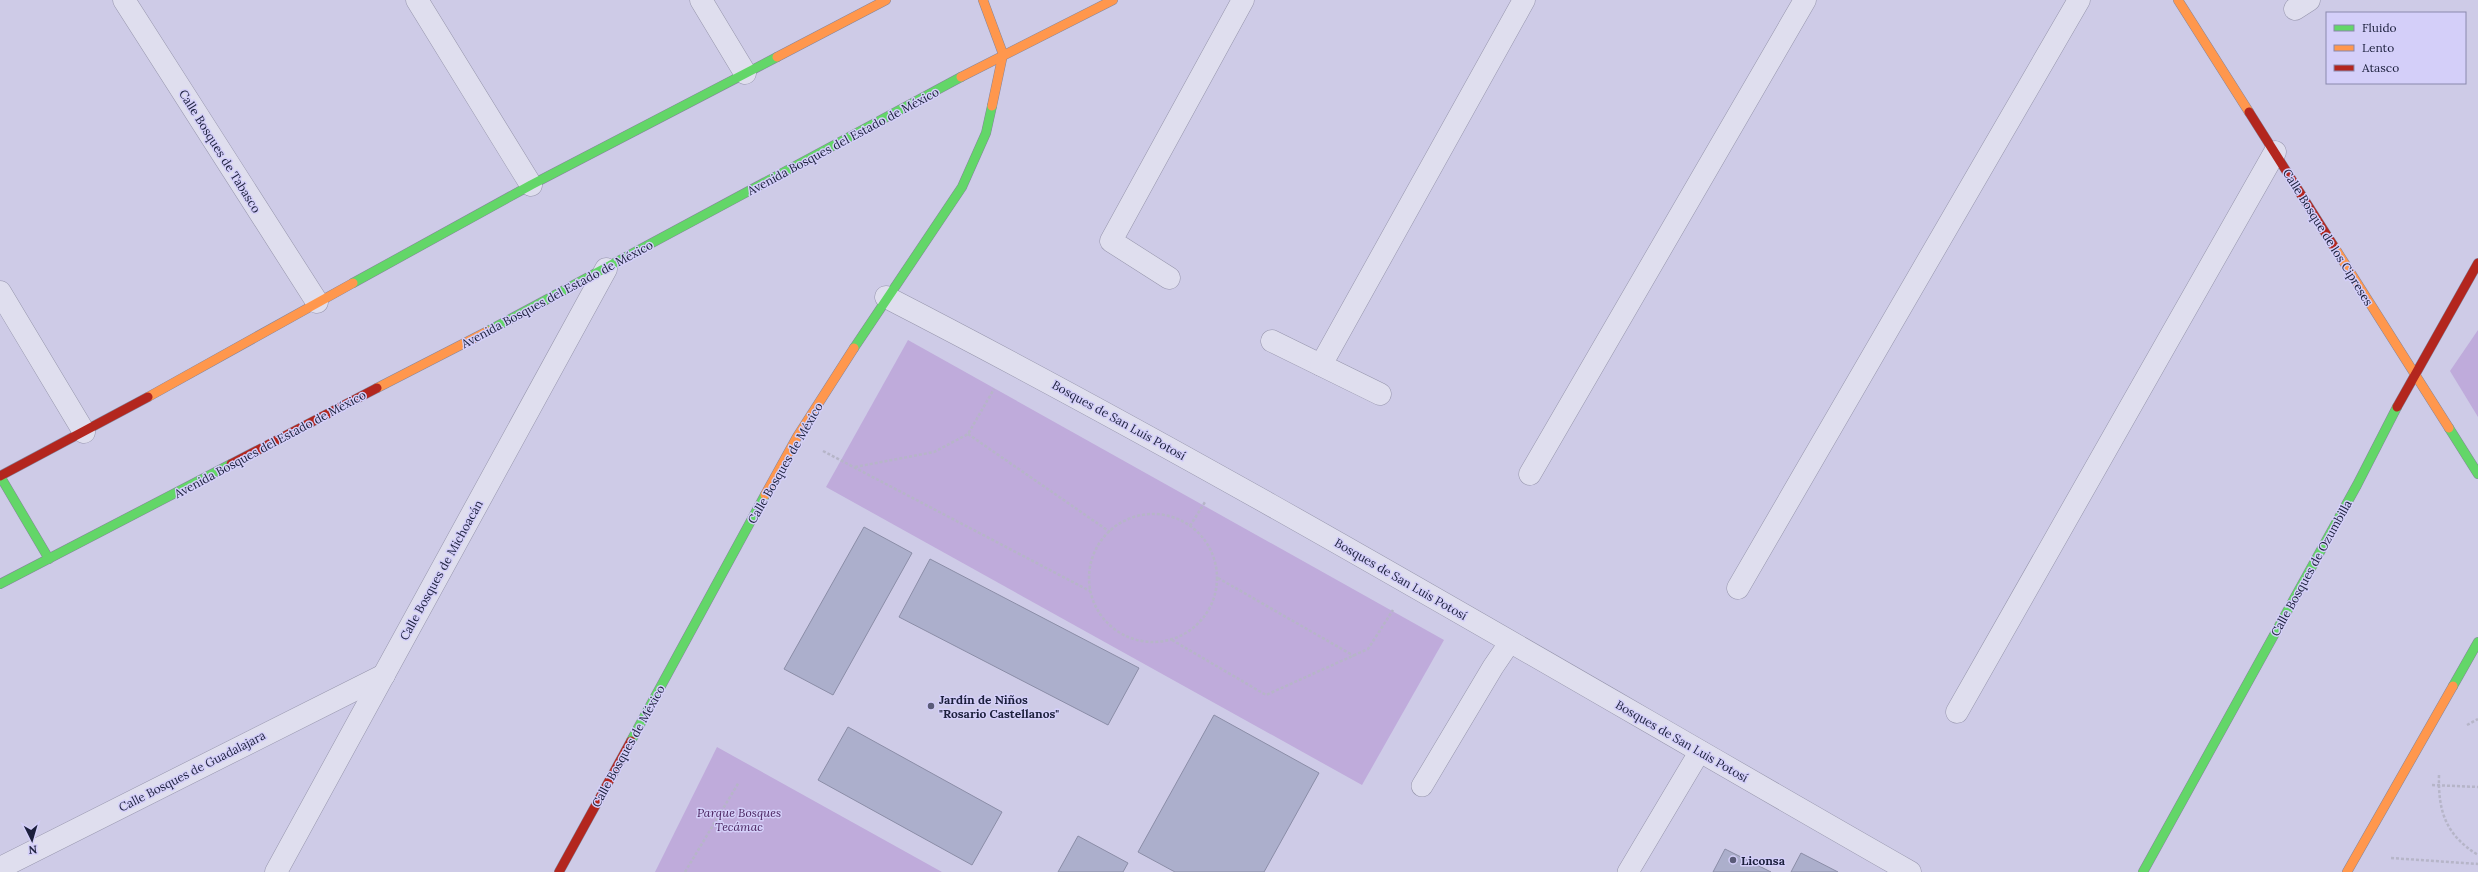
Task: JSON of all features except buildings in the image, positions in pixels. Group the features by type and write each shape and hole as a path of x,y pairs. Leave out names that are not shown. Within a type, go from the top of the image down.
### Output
{"street":[{"name":"Calle Bosques de Tabasco","path":"124,0 317,302"},
{"path":"417,0 531,185"},
{"path":"701,0 745,73"},
{"path":"49,559 0,476 84,432 531,185 886,0"},
{"path":"983,0 1003,54"},
{"name":"Avenida Bosques del Estado de México","path":"0,584 606,269 1003,54 1111,0"},
{"path":"1169,278 1111,241 1243,0"},
{"path":"1322,365 1524,0"},
{"path":"1530,474 1805,0"},
{"path":"1738,588 2079,0"},
{"name":"Calle Bosque de los Cipreses","path":"2178,0 2478,474"},
{"name":"Calle Bosques de México","path":"559,872 797,437 886,297 962,187 986,133 1003,54"},
{"path":"1957,712 2275,152"},
{"name":"Calle Bosques de Ozumbilla","path":"2143,872 2357,485 2414,374 2478,263"},
{"name":"Calle Bosques de Michoacán","path":"276,872 606,269"},
{"path":"0,292 84,432"},
{"name":"Bosques de San Luis Potosí","path":"886,297 1011,361 1221,476 1910,872"},
{"path":"1272,341 1380,394"},
{"path":"2347,872 2478,642"},
{"name":"Calle Bosques de Guadalajara","path":"0,868 384,675"}],"lane":[{"path":"1422,786 1493,667 1510,642"},
{"path":"1628,872 1700,751"}],"path":[{"path":"855,467 934,452 968,434 1011,361"},
{"path":"968,434 1110,532"},
{"path":"797,437 1090,591"},
{"path":"1149,514 1171,516 1190,526 1205,540 1214,558 1218,578 1215,599 1205,616 1190,631 1172,640 1151,642 1131,639 1112,628 1098,611 1090,591 1090,569 1096,548 1110,532 1128,520 1149,514"},
{"path":"1218,578 1354,656"},
{"path":"1172,640 1266,695 1368,649 1409,584"},
{"path":"2439,771 2438,799 2446,825 2464,846 2478,855"},
{"path":"685,872 739,782"},
{"path":"2398,784 2478,787"},
{"path":"2356,856 2478,864"}],"green space":[{"path":"2478,330 2478,417 2450,371"},
{"path":"908,340 1444,640 1362,785 826,487"},
{"name":"Parque Bosques Tecámac","path":"717,747 942,872 655,872"}],"traffic: fast":[{"path":"353,283 531,185 777,57"},
{"path":"488,331 961,77"},
{"path":"854,348 962,187 986,133 992,106"},
{"path":"2143,872 2357,485 2397,407"},
{"path":"2449,428 2478,474"},
{"path":"0,584 231,464"},
{"path":"0,476 49,559"},
{"path":"631,741 765,495"},
{"path":"2453,686 2478,642"}],"traffic: slow":[{"path":"777,57 886,0"},
{"path":"983,0 1003,54 992,106"},
{"path":"961,77 1113,0"},
{"path":"2178,0 2249,112"},
{"path":"2333,245 2449,428"},
{"path":"148,397 353,283"},
{"path":"377,388 488,331"},
{"path":"765,495 797,437 854,348"},
{"path":"2347,872 2453,686"}],"traffic: jam":[{"path":"2249,112 2333,245"},
{"path":"2397,407 2478,263"},
{"path":"231,464 377,388"},
{"path":"0,476 148,397"},
{"path":"559,872 631,741"}],"place":[{"name":"Jardín de Niños \"Rosario Castellanos\"","path":"931,706"},
{"name":"Liconsa","path":"1733,860"}]}
